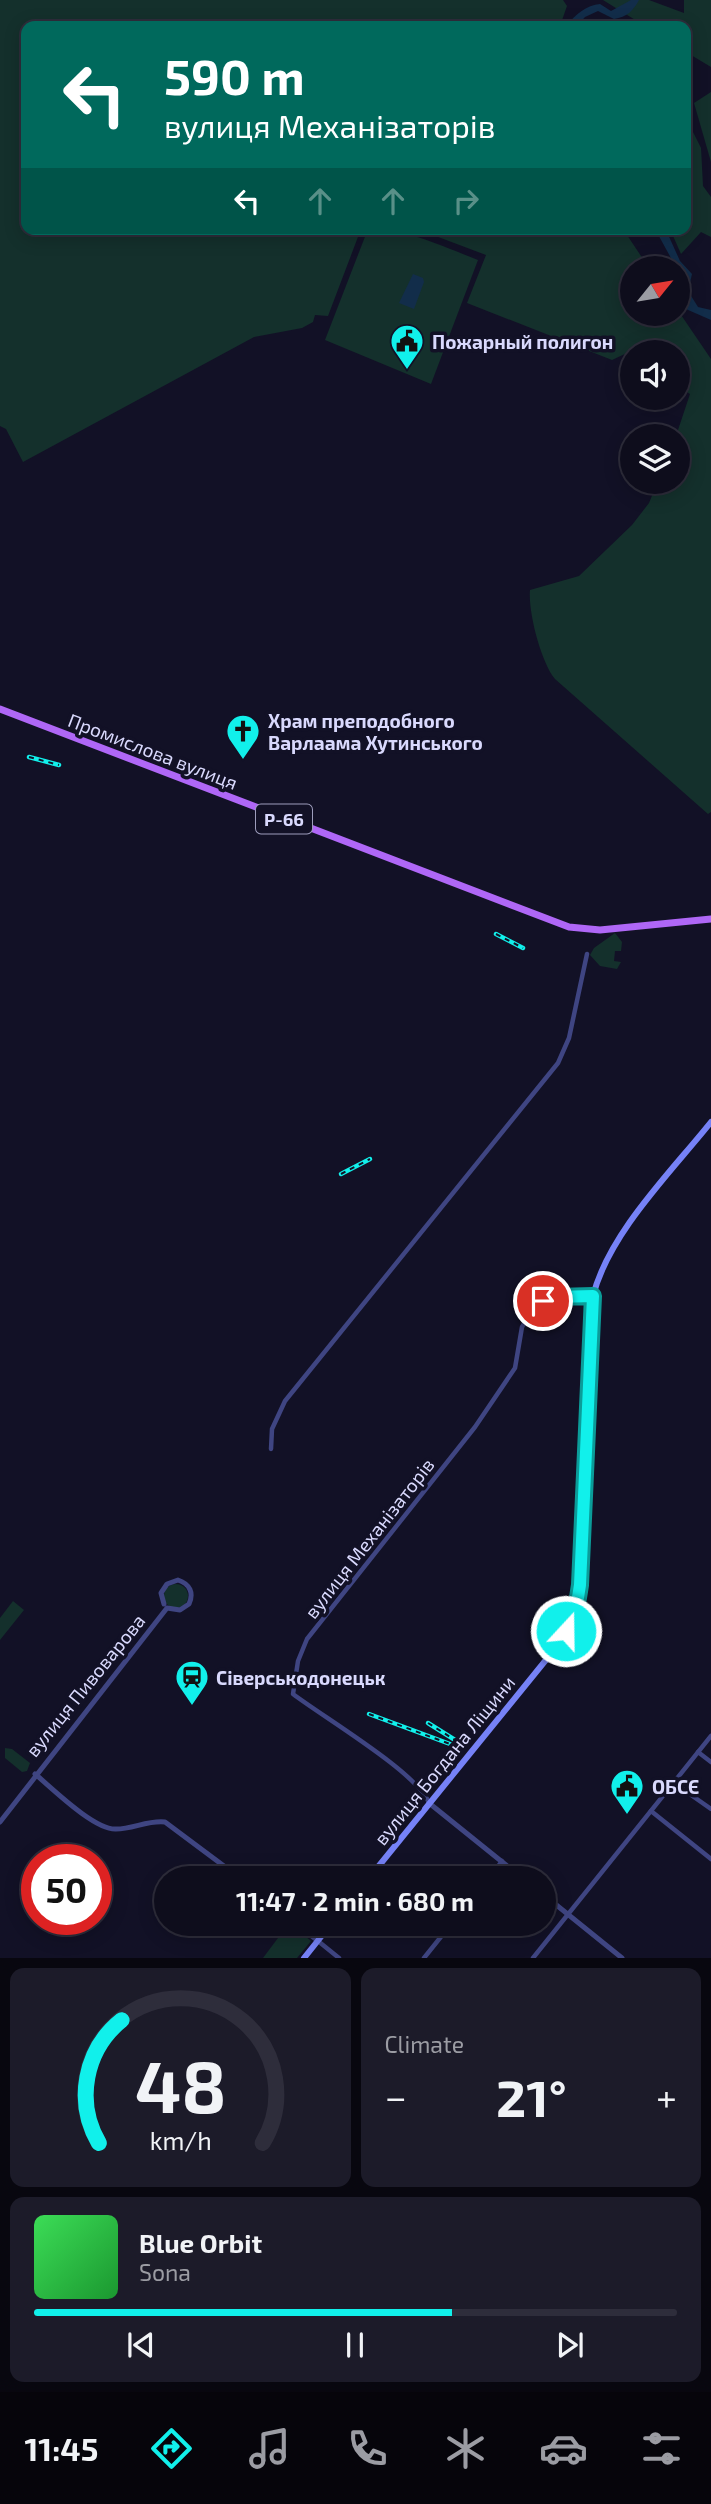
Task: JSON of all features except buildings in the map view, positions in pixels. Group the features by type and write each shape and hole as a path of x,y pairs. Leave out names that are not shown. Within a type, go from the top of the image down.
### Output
{"main road":[{"name":"Промислова вулиця","path":"0,709 569,927 582,930 618,929 711,919"},
{"name":"вулиця Богдана Ліщини","path":"379,1866 554,1650 576,1610 580,1585 593,1296 601,1269 614,1246 711,1122"},
{"path":"304,1958 322,1936"}],"street":[{"path":"271,1449 272,1429 285,1401 558,1063 569,1038 587,954"},
{"name":"вулиця Механізаторів","path":"429,1803 426,1795 402,1771 293,1694 299,1661 307,1639 475,1427 515,1368 522,1326 533,1309 556,1297 593,1296"},
{"path":"175,1580 187,1585 191,1596 187,1607 175,1611 165,1606 161,1593 166,1584 175,1580"},
{"name":"вулиця Пивоварова","path":"0,1822 161,1616 165,1606"},
{"path":"533,1958 711,1736"},
{"path":"698,1752 711,1762"},
{"path":"35,1774 103,1827 119,1829 154,1820 165,1822 182,1831 225,1866"},
{"path":"674,1783 711,1809"},
{"path":"429,1803 508,1866"},
{"path":"651,1811 711,1859"},
{"path":"498,1866 502,1861"},
{"path":"556,1904 622,1958"},
{"path":"312,1936 339,1958"},
{"path":"424,1958 442,1936"}],"green space":[{"path":"0,0 563,0 567,6 562,21 21,21 21,235 359,235 328,316 315,315 313,322 302,328 254,337 23,462 6,429 0,426"},
{"path":"603,0 649,0 684,13 684,0 711,0 711,67 691,55 691,21 637,21"},
{"path":"711,92 711,162 694,103"},
{"path":"691,128 701,148 703,186 711,197 711,237 701,232 681,254 673,235 691,235"},
{"path":"366,235 410,235 478,260 431,384 325,340"},
{"path":"433,235 627,235 641,256 620,256 620,326 689,326 711,359 711,812 708,814 555,679 540,649 530,599 530,590 579,576 632,525 653,494 690,494 690,424 680,424 685,410 690,410 690,340 620,340 620,356 612,360 467,303 486,255"},
{"path":"615,933 622,942 621,951 615,951 614,961 621,962 617,969 600,966 590,955 594,948"},
{"path":"176,1584 185,1587 188,1596 185,1605 176,1608 167,1605 164,1596 167,1587"},
{"path":"13,1601 24,1610 0,1640 0,1618"},
{"path":"5,1748 12,1749 30,1763 27,1771 22,1772 5,1758"},
{"path":"280,1936 305,1936 311,1941 297,1958 263,1958"}],"water":[{"path":"631,0 639,0 623,17 614,19 598,11 581,21 571,21 590,6 600,4 611,11"},
{"path":"658,235 668,235 678,256 670,256"},
{"path":"413,274 423,278 424,282 414,309 399,303"},
{"path":"690,294 698,307 711,310 711,320 690,311"}],"railway":[{"path":"29,757 59,765"},
{"path":"496,934 523,948"},
{"path":"341,1174 370,1159"},
{"path":"369,1714 450,1744"},
{"path":"428,1723 463,1745"}],"place":[{"name":"Пожарный полигон","path":"407,371"},
{"name":"Храм преподобного Варлаама Хутинського","path":"243,761"},
{"name":"Сіверськодонецьк","path":"192,1707"},
{"name":"ОБСЄ","path":"627,1816"}],"route":[{"path":"543,1301 556,1297 593,1296 579,1598 566,1631"}]}
